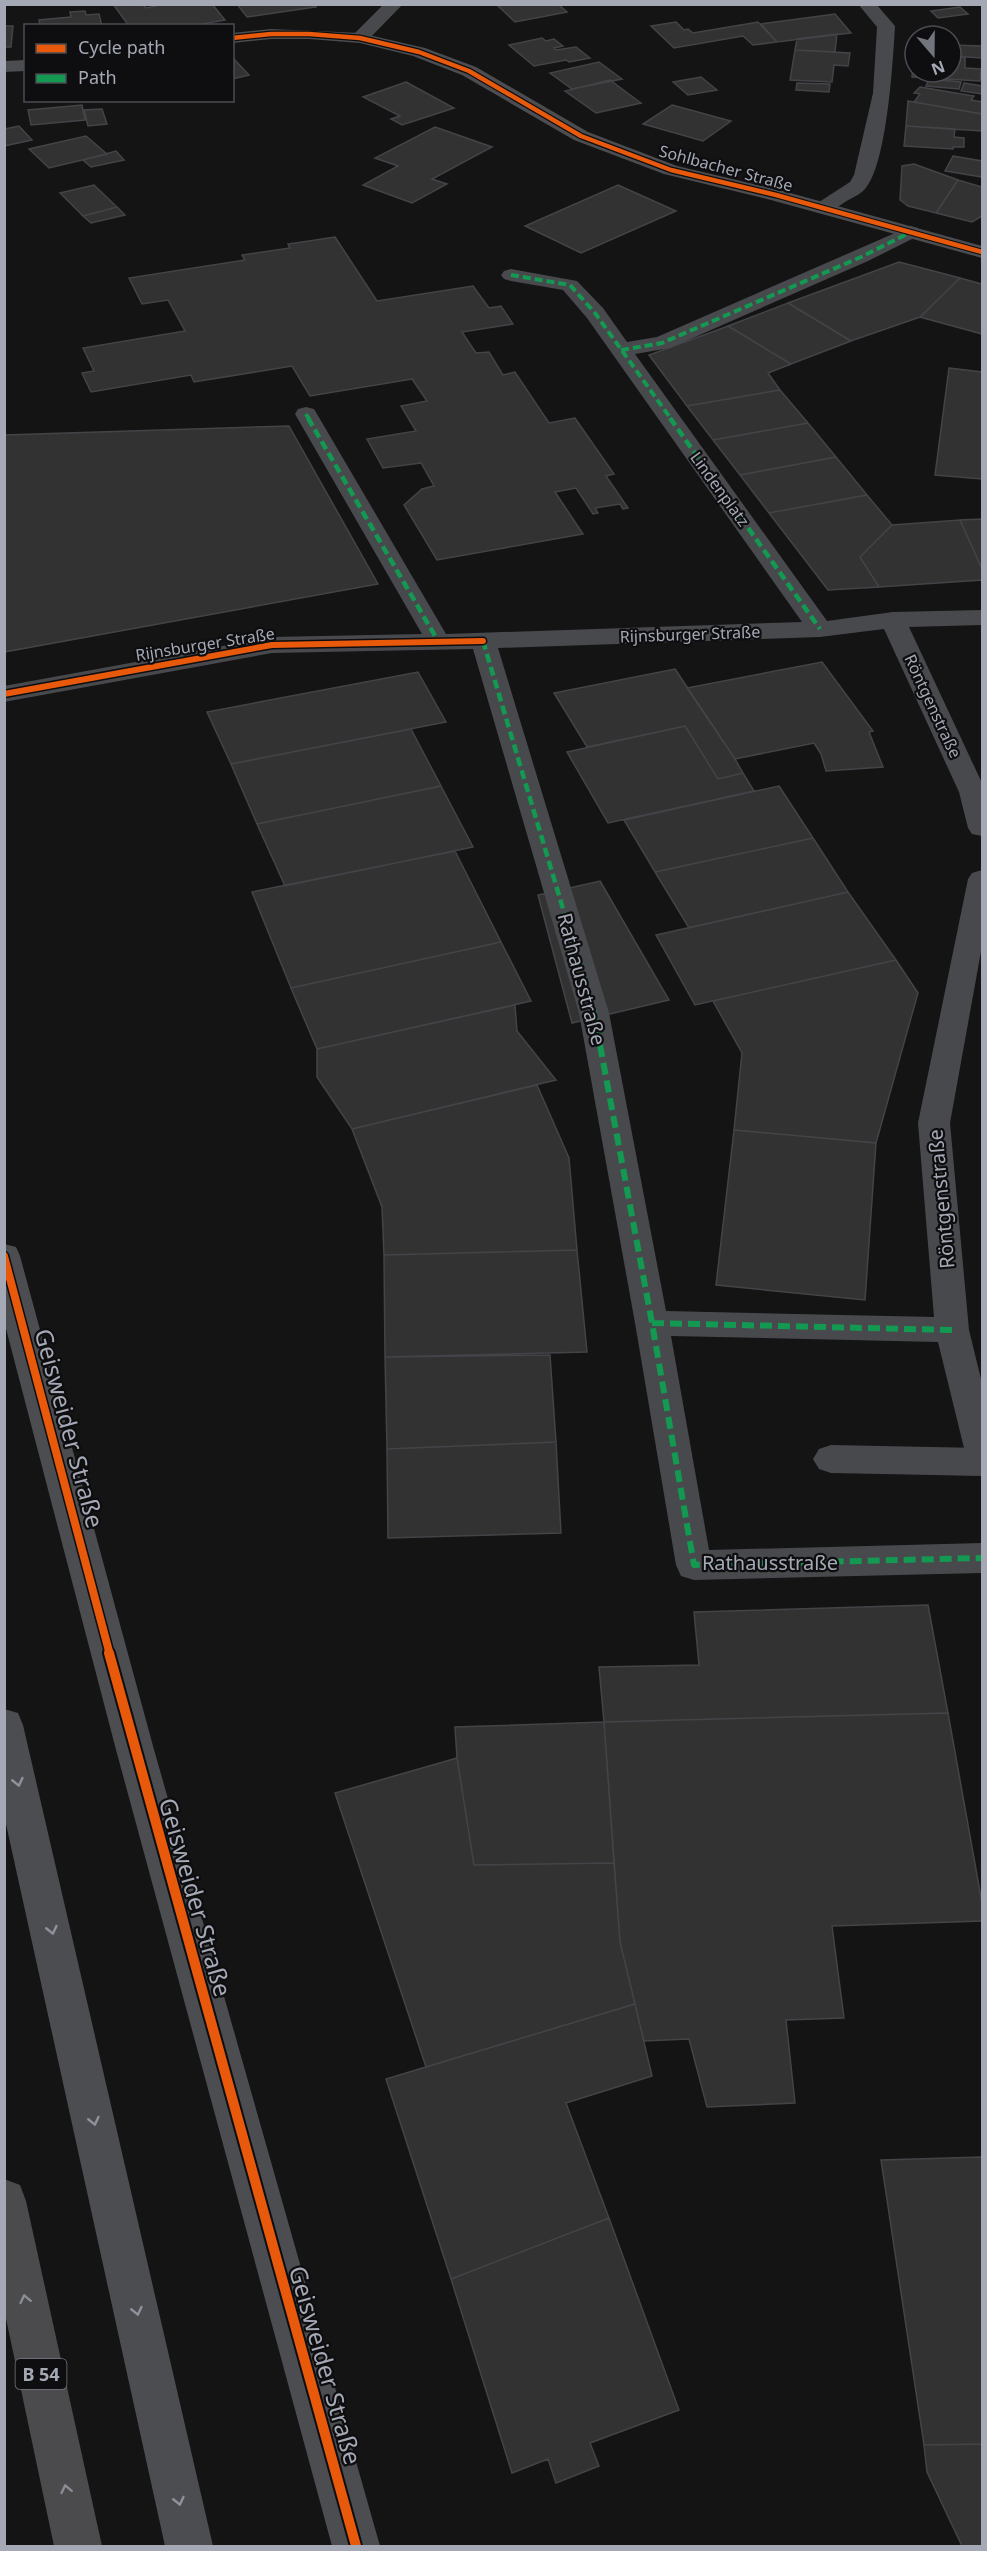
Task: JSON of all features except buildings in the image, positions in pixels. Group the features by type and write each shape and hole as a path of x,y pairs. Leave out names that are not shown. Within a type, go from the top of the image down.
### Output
{"highway":[{"name":"B 54","path":"4,2200 78,2547"}],"main road":[{"name":"Sohlbacher Straße","path":"234,38 290,33 360,38 419,52 469,72 581,135 671,170 823,208 982,252"},
{"path":"4,67 24,65"},
{"name":"Geisweider Straße","path":"4,1256 134,1746 357,2547"},
{"path":"4,1725 189,2547"}],"street":[{"path":"360,38 395,4"},
{"path":"823,208 857,186 864,175 882,93 886,26 866,4"},
{"path":"621,350 662,343 861,257 911,232"},
{"name":"Lindenplatz","path":"511,275 570,285 596,314 820,628"},
{"path":"306,414 438,642"},
{"name":"Rijnsburger Straße","path":"4,694 272,645 483,641 820,628 893,620 982,617"},
{"name":"Röntgenstraße","path":"893,620 973,792 982,828"},
{"name":"Rathausstraße","path":"483,641 594,1013 652,1323 694,1565 982,1558"},
{"name":"Röntgenstraße","path":"982,879 970,930 934,1123 952,1330 982,1448"},
{"path":"652,1323 952,1330"},
{"path":"831,1459 982,1462"}],"marked path":[{"path":"621,350 662,343 861,257 911,232"},
{"path":"511,275 570,285 595,313 820,629"},
{"path":"306,414 438,641"},
{"path":"483,641 594,1013 652,1323 694,1565 982,1558"},
{"path":"652,1323 952,1330"}],"cycle path":[{"path":"234,38 271,34 309,34 360,38 419,52 469,71 581,136 671,170 776,195 982,252"},
{"path":"4,694 272,645 483,641"},
{"path":"4,1256 134,1746 356,2546"}]}
